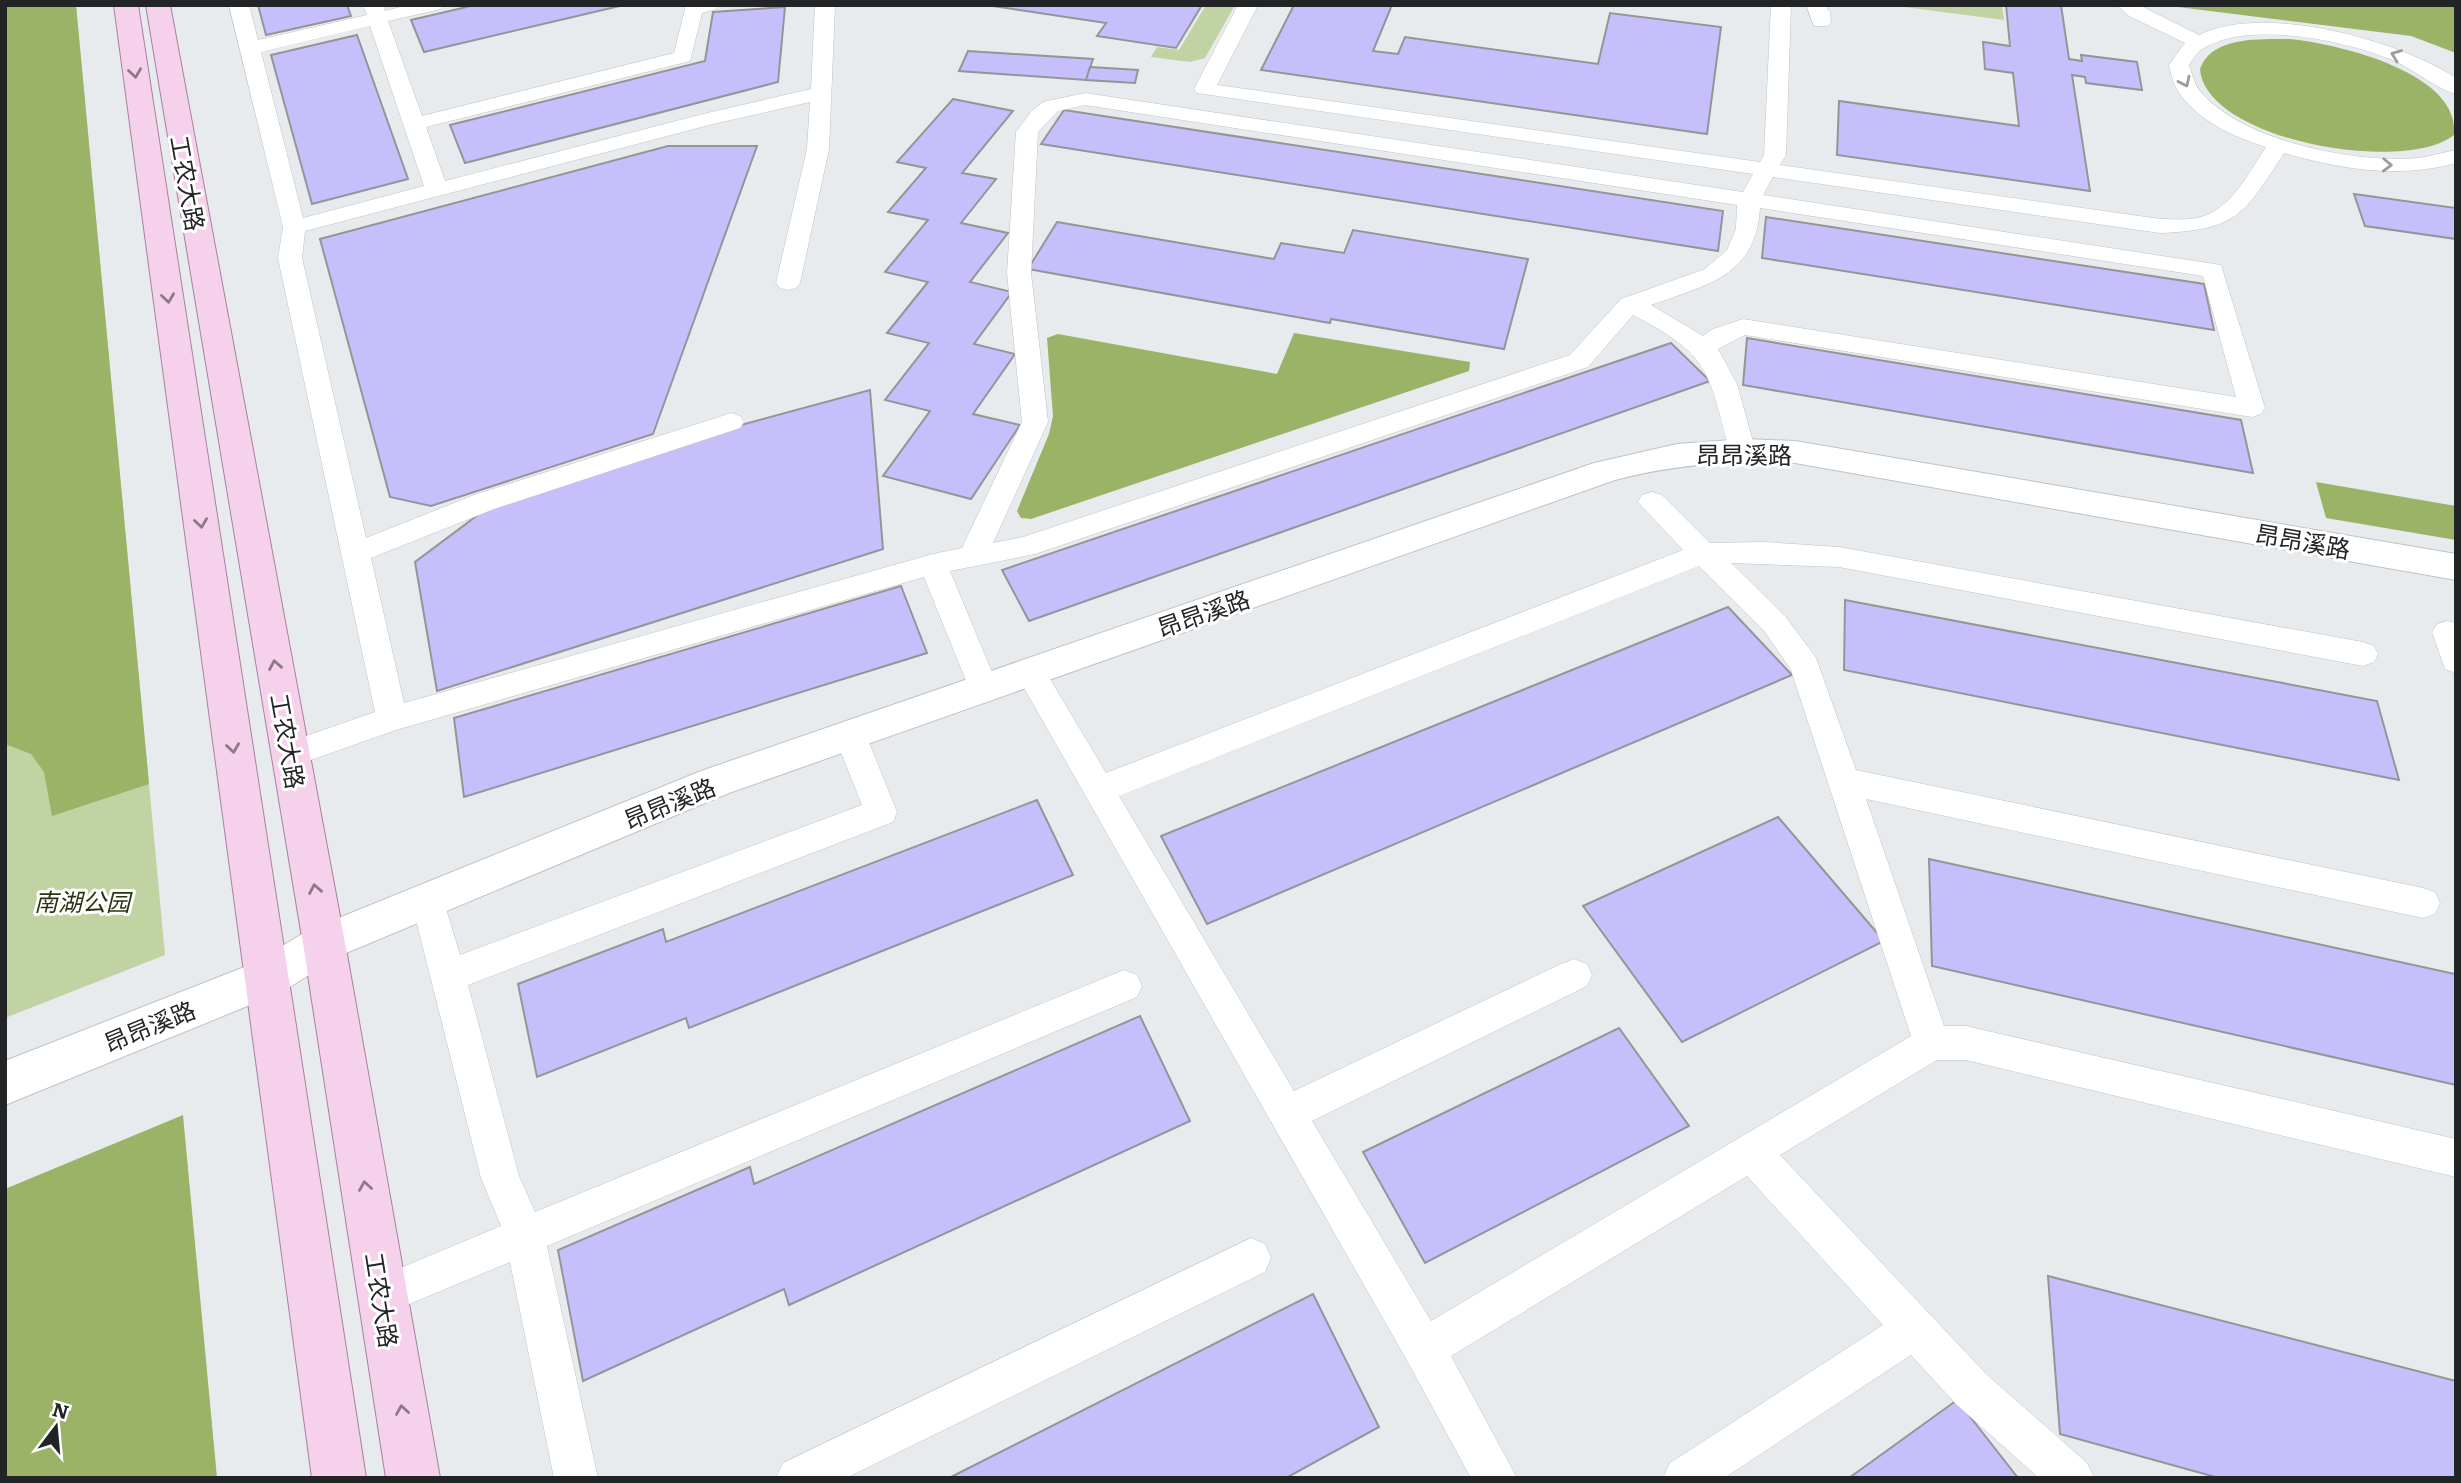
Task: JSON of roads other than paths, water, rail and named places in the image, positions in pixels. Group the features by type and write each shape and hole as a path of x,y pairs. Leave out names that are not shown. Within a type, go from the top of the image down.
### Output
{"main road":[{"name":"工农大路","path":"125,5 339,1478"},
{"name":"工农大路","path":"158,5 324,943 413,1478"}],"street":[{"name":"昂昂溪路","path":"5,1083 267,978 324,943 715,782 1606,471 1674,455 1742,449 1835,458 2456,567"}],"lane":[{"path":"239,5 294,227 290,258 392,719"},
{"path":"250,48 376,12 434,5"},
{"path":"414,124 683,57 693,9 709,5"},
{"path":"788,283 818,149 825,5"},
{"path":"1248,5 1204,89 2160,226 2193,225 2215,220 2235,206 2278,145"},
{"path":"291,754 392,719 933,564 1025,547 1579,361 1630,304 1713,274 1737,253 1747,229 1749,200 1774,155 1781,5"},
{"path":"2126,5 2199,41"},
{"path":"376,12 436,190"},
{"path":"2456,88 2432,72 2394,54 2328,36 2263,29 2227,33 2199,41 2182,56 2179,65 2184,85 2192,95 2235,127 2278,145 2326,158 2375,165 2419,164 2456,156"},
{"path":"294,227 710,118 820,93"},
{"path":"973,556 1035,422 1019,273 1027,132 1040,113 1059,102 1085,99 2213,270 2252,408 1744,327 1722,335 1700,349"},
{"path":"1630,304 1682,332 1714,362 1727,393 1742,449"},
{"path":"356,553 484,502 731,422"},
{"path":"1652,502 1775,624 1805,666 1932,1043"},
{"path":"1098,790 1704,553 1763,552 1839,557 2363,654"},
{"path":"933,564 984,688"},
{"path":"2456,634 2446,632 2456,661"},
{"path":"1030,672 1424,1349 1495,1478"},
{"path":"448,976 881,811 850,735"},
{"path":"1843,781 2423,903"},
{"path":"428,900 500,1178 524,1234 576,1478"},
{"path":"1286,1114 1574,975"},
{"path":"383,1295 1124,985"},
{"path":"1424,1349 1932,1043 1966,1043 2456,1158"},
{"path":"1751,1152 1971,1390 2072,1478"},
{"path":"798,1478 1251,1258"},
{"path":"1685,1478 1914,1329"}],"park label":[{"name":"南湖公园","path":"82,900"}]}
